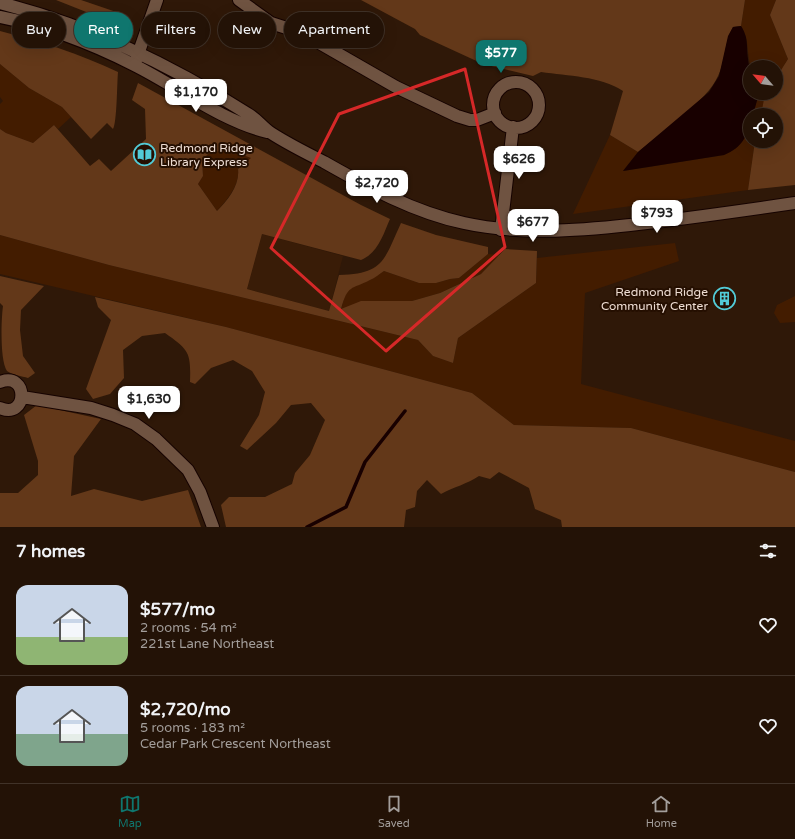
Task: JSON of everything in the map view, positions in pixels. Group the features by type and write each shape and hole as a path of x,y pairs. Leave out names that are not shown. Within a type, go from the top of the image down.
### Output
{"street":[{"path":"134,65 157,0"},
{"path":"239,0 271,22 302,33 396,86 457,116 470,120 477,120 495,113"},
{"path":"0,3 44,15 89,30 139,52 250,115 270,133 367,186 398,201 447,219 500,230 588,230 795,203"},
{"path":"0,17 19,21 59,34 134,65 245,127 270,133"},
{"path":"519,82 532,88 539,101 537,115 527,126 513,128 505,125 495,113 494,98 504,85 519,82"},
{"path":"500,230 513,128"},
{"path":"0,382 9,380 18,384 22,397 16,407 8,410 0,408"},
{"path":"22,397 91,408 135,424 156,439 188,470 200,492 212,527"}],"highlighted area":[{"path":"465,69 505,247 386,351 271,248 339,114"}],"shaded area":[{"path":"56,0 81,0 116,12 86,12"},
{"path":"361,0 745,0 741,26 733,27 730,33 721,70 713,85 694,106 638,152 610,135 623,91 614,86 594,79 541,72 533,76 483,64 420,35 415,29"},
{"path":"745,0 776,0 770,15 788,59 783,67 783,60 750,60 746,36 741,26"},
{"path":"776,0 795,0 795,185 748,190 754,148 783,148 783,108 762,108 764,100 783,100 783,67 788,59 770,15"},
{"path":"741,26 747,42 748,60 743,60 743,100 757,100 755,108 743,108 743,141 736,148 724,155 623,171 638,152 709,92 719,76 728,36 733,27"},
{"path":"0,31 12,34 12,48 60,48 118,72 116,111 113,129 107,123 91,139 62,107 29,88 0,64"},
{"path":"0,64 29,88 62,107 71,117 58,129 54,125 33,143 6,133 0,129 0,104 3,101 0,97"},
{"path":"138,83 361,205 390,219 376,248 367,257 361,260 262,234 247,289 329,311 339,275 365,272 374,268 386,255 401,223 436,235 488,247 488,254 459,278 436,283 419,283 384,271 348,291 341,309 361,301 412,301 440,293 481,274 505,249 537,251 536,283 458,338 453,363 433,356 418,340 109,265 0,235 0,129 6,133 33,143 54,125 90,166 99,159 111,171 146,139 145,109 132,100","holes":["221,151 235,152 251,158 238,169 235,186 229,197 217,211 198,184 203,176 202,160 209,153"]},
{"path":"757,100 764,100 763,108 755,108"},
{"path":"610,135 638,152 623,171 724,155 740,144 743,140 743,148 754,148 748,190 573,214"},
{"path":"221,151 235,152 252,158 238,169 237,181 232,192 217,211 198,184 203,176 202,160 209,153"},
{"path":"262,234 343,256 329,311 247,289"},
{"path":"0,235 109,265 418,340 433,356 453,363 458,338 536,283 537,258 675,243 679,261 585,293 581,384 795,441 795,472 631,428 514,425 472,393 226,327 0,274"},
{"path":"488,254 500,255 481,274 440,293 412,301 384,301 341,309 346,292 354,285 370,280 384,271 419,283 436,283 459,278"},
{"path":"0,276 44,286 21,310 20,330 23,356 35,373 28,378 7,371 3,359 3,306 0,303"},
{"path":"795,296 795,322 780,323 774,313 777,305"},
{"path":"95,297 226,327 472,393 514,425 631,428 795,472 795,527 562,527 561,520 535,509 529,488 499,472 490,479 479,476 441,494 427,480 417,491 415,507 406,510 404,527 226,527 221,505 229,497 265,497 292,484 295,473 310,455 325,420 311,403 291,405 276,423 247,450 240,446 259,415 265,392 252,371 233,360 211,368 195,384 190,382 190,364 187,353 184,348 165,333 142,336 123,350 124,378 110,394 93,399 86,389 111,320 98,307"},
{"path":"37,405 101,419 74,456 71,496 94,489 142,501 188,490 201,527 0,527 0,493 18,493 38,475 38,461 24,415"}],"waterway":[{"path":"307,527 346,507 365,462 405,411"}],"place":[{"name":"Redmond Ridge Library Express","path":"145,155"},
{"name":"Redmond Ridge Community Center","path":"724,299"}]}
